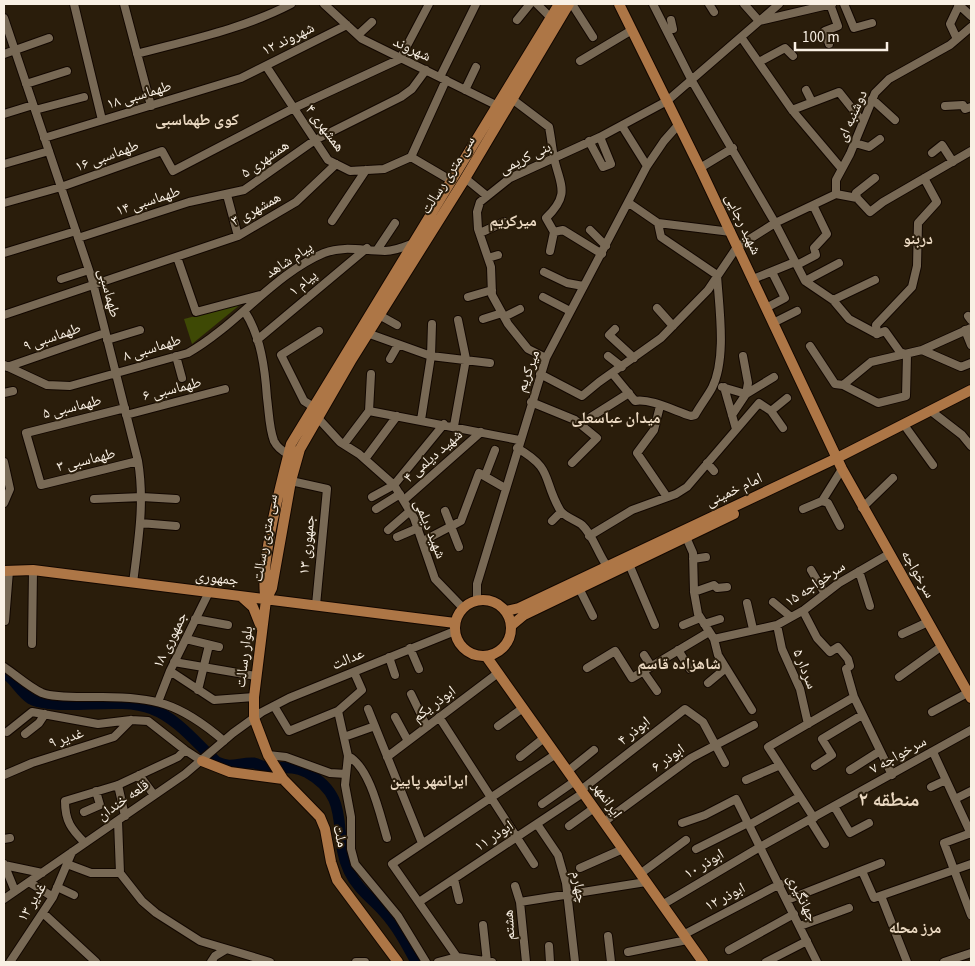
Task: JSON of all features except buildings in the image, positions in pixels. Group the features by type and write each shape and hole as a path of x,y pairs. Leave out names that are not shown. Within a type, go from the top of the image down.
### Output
{"main road":[{"name":"سی متری رسالت","path":"266,600 263,587 273,522 291,444 312,406 367,333 465,178 512,99 550,17 558,4"},
{"name":"سی متری رسالت","path":"266,600 272,588 290,480 300,449 348,356 414,243 498,106 570,4"},
{"name":"شهید رجایی","path":"619,4 731,232 840,464"},
{"name":"امام خمینی","path":"512,625 524,615 840,464 908,429 971,390"},
{"name":"امام خمینی","path":"506,611 520,608 606,566 840,464 933,413 971,397"},
{"name":"سرخواجه","path":"840,464 862,508 970,694"},
{"name":"جمهوری","path":"6,571 33,570 316,605 455,627"},
{"path":"240,596 254,606 262,629"},
{"name":"بلوار رسالت","path":"254,718 256,676 266,600"},
{"path":"477,600 495,602 506,611 512,625 512,632 505,645 494,654 486,656 472,654 466,650 460,644 455,627 463,608 477,600"},
{"name":"ایرانمهر","path":"486,656 703,962"},
{"name":"ملت","path":"254,718 269,757 276,769 283,779 320,817 325,829 331,862 337,880 398,962"},
{"path":"204,759 230,772 283,779"}],"street":[{"path":"74,4 102,120"},
{"path":"124,4 150,106"},
{"path":"137,54 216,33 266,16 291,4"},
{"name":"شهروند","path":"325,4 358,35 400,59 498,106"},
{"path":"294,108 400,59 429,4"},
{"path":"452,181 411,158 476,4"},
{"path":"517,20 530,4"},
{"path":"537,4 550,17"},
{"path":"570,4 593,37"},
{"path":"653,4 692,81 733,148 805,281 833,300 849,319 877,334 886,331 900,352 906,355"},
{"path":"709,4 714,12"},
{"path":"744,4 759,21 831,4 838,26 825,31 829,44"},
{"name":"بنی کریمی","path":"546,358 528,349 503,315 492,290 491,267 480,233 476,212 480,202 510,178 600,137 667,102 779,4"},
{"path":"844,4 854,28 872,23"},
{"path":"956,39 950,24 958,4 971,16"},
{"path":"670,20 673,29"},
{"name":"طهماسبی","path":"4,21 93,286 138,461 142,497 133,583"},
{"path":"358,35 372,22"},
{"name":"شهروند ۱۲","path":"241,78 347,25"},
{"name":"دوشنبه ای","path":"836,194 836,180 872,99 889,79 950,45 971,29"},
{"path":"580,61 632,30"},
{"path":"741,37 792,110 841,168"},
{"path":"4,54 49,38"},
{"path":"759,62 785,48 793,56"},
{"name":"همشهری ۴","path":"266,66 328,160 350,172 384,169 411,158"},
{"path":"465,90 476,67"},
{"name":"۵ همشهری","path":"227,195 244,190 315,140 401,98 412,89 426,70"},
{"path":"26,84 66,71"},
{"name":"۱۸ طهماسبی","path":"44,138 241,78"},
{"path":"806,90 812,102"},
{"path":"792,110 812,102 822,94 839,92 862,121"},
{"path":"4,114 84,97"},
{"path":"512,99 549,127 554,158 563,188 561,198 546,218 554,232 550,251"},
{"path":"872,99 895,120"},
{"path":"945,106 963,105 966,109 971,107"},
{"name":"۱۶ طهماسبی","path":"4,203 61,187 162,151 173,171 294,108"},
{"name":"میرکریم","path":"477,600 477,584 518,444 546,358 647,166 664,141 679,124"},
{"path":"622,126 647,166"},
{"path":"589,142 603,167 611,164 600,137"},
{"path":"854,143 869,147 880,139"},
{"path":"932,153 942,145 953,162"},
{"path":"700,168 733,148"},
{"path":"4,164 49,151"},
{"path":"540,374 582,396 661,338 708,290 737,247 775,223 836,194 857,198 870,212 883,202 971,151"},
{"name":"۳ همشهری","path":"4,315 238,236 296,202 336,164"},
{"path":"332,221 366,170"},
{"path":"465,178 487,196"},
{"path":"857,198 856,193 875,178"},
{"path":"877,334 876,325 912,287 916,277 918,223 937,202 924,178"},
{"path":"227,195 238,236"},
{"name":"۱۴ طهماسبی","path":"4,254 189,202 227,195"},
{"path":"629,203 658,223 731,232"},
{"path":"753,280 816,255 814,248 827,234 813,205"},
{"path":"480,233 504,222"},
{"path":"377,250 395,223"},
{"path":"658,223 660,237 717,275"},
{"path":"554,232 563,230 602,254"},
{"path":"590,230 606,246"},
{"name":"پیام شاهد","path":"245,312 262,294 311,260 325,253 340,248 400,249 414,243"},
{"name":"۱ پیام","path":"256,340 367,248"},
{"path":"488,258 498,255"},
{"path":"177,257 196,312 262,294"},
{"path":"805,281 839,263"},
{"path":"61,278 88,270"},
{"path":"544,272 567,283 583,286"},
{"path":"766,308 785,298 772,272"},
{"path":"612,373 635,401 646,399 660,406 693,416 713,387 718,364 721,330 717,275"},
{"path":"833,300 875,280"},
{"path":"468,297 492,290"},
{"path":"543,296 570,311"},
{"path":"657,308 673,326"},
{"path":"482,319 520,309"},
{"path":"773,324 797,311"},
{"path":"245,312 256,340 265,372 270,421 275,442 281,450 288,454"},
{"name":"۸ طهماسبی","path":"5,366 47,385 70,386 176,356 202,346 245,312"},
{"path":"379,314 397,325"},
{"path":"454,426 466,359 458,320"},
{"path":"422,420 431,356 432,324"},
{"path":"615,329 609,335 634,358"},
{"path":"843,385 870,362 922,350 968,329 971,345"},
{"name":"۹ طهماسبی","path":"5,366 106,337 140,330"},
{"path":"312,406 304,400 281,355 319,331"},
{"path":"367,333 418,353 490,364"},
{"path":"390,359 398,345"},
{"path":"810,346 835,384 843,385 878,403 906,396 906,355"},
{"path":"922,350 961,367 971,363"},
{"path":"176,356 182,378"},
{"path":"608,356 622,366"},
{"path":"732,415 746,394 748,384 743,356"},
{"path":"344,444 369,411 370,374"},
{"path":"746,394 774,377"},
{"path":"713,387 724,386 746,394"},
{"path":"724,386 736,429"},
{"name":"۶ طهماسبی","path":"126,411 225,389"},
{"path":"4,393 14,391"},
{"path":"591,417 628,393"},
{"path":"771,411 787,398"},
{"path":"532,402 575,420 597,438 572,464"},
{"path":"589,536 632,510 676,494 692,480 759,403 771,411 783,428"},
{"path":"660,406 654,430 637,453 667,498"},
{"name":"۵ طهماسبی","path":"41,485 26,433 126,411"},
{"path":"369,411 454,426 481,432 518,444 540,464 550,482 560,512 583,526 606,566"},
{"path":"933,413 970,443"},
{"path":"365,459 397,416"},
{"name":"شهید دیلمی","path":"317,417 344,444 365,459 394,485 418,528 435,579 463,608"},
{"path":"372,497 394,485 444,424"},
{"path":"908,429 933,465"},
{"name":"۴ شهید دیلمی","path":"376,509 402,497 481,432"},
{"path":"423,541 461,521 495,450"},
{"name":"۳ طهماسبی","path":"41,485 138,461"},
{"path":"4,462 10,489 4,504"},
{"path":"707,463 714,472"},
{"path":"803,509 822,501 840,464"},
{"path":"482,474 505,488"},
{"path":"862,508 893,478"},
{"name":"۱۳ جمهوری","path":"290,480 327,489 316,605"},
{"path":"94,499 142,497 176,499"},
{"path":"822,501 828,503 840,526"},
{"path":"388,530 410,511"},
{"path":"444,511 460,547"},
{"path":"552,521 560,512"},
{"path":"140,523 176,526"},
{"path":"397,537 418,528"},
{"path":"686,537 693,559 694,592 702,621 714,639 718,655 752,710"},
{"name":"سرخواجه ۱۵","path":"714,639 777,625 803,611 833,587 889,554"},
{"path":"693,559 706,557"},
{"path":"629,564 655,625"},
{"path":"32,644 33,570"},
{"path":"811,570 825,594"},
{"path":"5,621 6,571"},
{"path":"859,571 870,606"},
{"path":"830,578 833,587"},
{"path":"694,592 714,585 717,588 727,587"},
{"path":"580,588 593,616"},
{"name":"جمهوری ۱۸","path":"158,702 174,662 209,592"},
{"path":"773,602 791,617"},
{"path":"747,603 753,630"},
{"path":"803,611 818,638 830,652 838,647 848,659 850,666 846,668 854,697 892,775"},
{"path":"195,619 228,625"},
{"path":"683,625 720,619"},
{"path":"902,634 928,622"},
{"name":"۵ سردار","path":"777,625 782,649 800,689 808,724"},
{"name":"عدالت","path":"254,718 274,706 455,627"},
{"path":"587,668 615,651 632,678 709,632"},
{"path":"186,639 219,647"},
{"path":"198,690 209,645"},
{"path":"899,677 942,646"},
{"path":"410,648 420,669"},
{"path":"678,650 690,669"},
{"path":"644,655 651,666"},
{"path":"389,657 395,675"},
{"path":"174,662 256,676"},
{"path":"4,667 42,693 79,697 140,698 158,702 191,714 224,741"},
{"path":"708,683 726,668"},
{"path":"170,671 214,700 254,697"},
{"path":"643,671 657,691"},
{"path":"274,706 289,731 338,711 362,690 354,672"},
{"name":"ابوذر یکم","path":"387,756 498,673"},
{"path":"411,694 426,727"},
{"path":"932,712 970,694"},
{"path":"825,844 768,747 854,697"},
{"path":"498,726 523,708"},
{"name":"ابوذر ۴","path":"582,791 685,708 704,722 715,746"},
{"path":"368,709 422,844"},
{"path":"338,711 348,756 345,785 351,817 350,850 355,864 398,916 426,962"},
{"path":"7,732 32,712 98,724 131,720 148,721 185,750 204,759"},
{"path":"25,734 39,723 46,714"},
{"path":"816,766 832,755 822,739 862,715"},
{"path":"395,717 408,741"},
{"path":"439,717 534,864"},
{"name":"قلعه خندان","path":"4,899 204,759 254,718"},
{"name":"غدیر ۹","path":"4,775 114,737 131,720"},
{"name":"ابوذر ۶","path":"604,822 691,758 754,725"},
{"path":"344,737 375,726"},
{"name":"سرخواجه ۷","path":"760,847 971,730"},
{"path":"520,757 544,738"},
{"path":"715,746 725,763"},
{"path":"85,843 69,827 65,814 65,801 118,785 178,756 185,750"},
{"path":"568,771 594,750"},
{"path":"850,770 880,751"},
{"path":"933,752 971,834 944,844 971,915"},
{"path":"457,958 392,864 556,754"},
{"path":"156,756 160,765"},
{"path":"348,756 360,766 368,782 386,838"},
{"path":"269,757 286,757 330,773 346,774"},
{"path":"746,780 778,766"},
{"path":"138,775 154,795"},
{"path":"931,787 946,780"},
{"path":"542,804 575,781"},
{"path":"118,785 125,816"},
{"path":"84,812 100,805 96,791"},
{"name":"ابوذر ۱۱","path":"419,902 537,824 582,791"},
{"path":"955,799 971,791"},
{"path":"696,849 749,824 799,797"},
{"name":"جهانگیری","path":"682,823 705,815 736,799 780,884 817,962"},
{"path":"834,806 850,832 869,823"},
{"path":"569,826 594,808"},
{"path":"118,821 120,873 142,901 156,913 200,941 270,962"},
{"name":"چهارم","path":"537,824 558,855 567,895 575,962"},
{"path":"643,878 686,840"},
{"name":"ابوذر ۱۰","path":"662,905 760,847"},
{"path":"580,868 623,849"},
{"name":"۱۳ غدیر","path":"10,962 53,897 72,852"},
{"path":"787,900 881,863"},
{"path":"4,864 42,873"},
{"path":"4,864 15,891"},
{"path":"67,864 91,873 120,873"},
{"path":"862,871 874,898 971,864"},
{"name":"هشتم","path":"526,962 520,902 567,895 643,878"},
{"path":"454,879 459,900"},
{"path":"28,882 53,897"},
{"name":"ابوذر ۱۲","path":"628,952 685,937 780,884"},
{"path":"515,886 520,902"},
{"path":"57,887 74,895"},
{"path":"881,896 907,962"},
{"path":"800,926 849,908"},
{"path":"43,913 96,962"},
{"path":"730,950 794,914"},
{"path":"438,962 457,958 490,962 483,925"},
{"path":"608,936 611,962"},
{"path":"766,962 807,941"},
{"path":"549,946 550,962"},
{"path":"211,962 215,956 225,950"},
{"path":"81,962 87,954"},
{"path":"944,962 971,954"},
{"path":"356,962 364,962"}],"green space":[{"path":"241,304 192,344 184,319"}],"waterway":[{"path":"4,673 27,696 36,701 65,705 117,703 152,709 161,713 187,732 217,762 227,765 254,763 265,767 291,768 306,772 321,782 330,793 336,805 341,844 352,877 393,923 416,962"}],"district":[{"name":"کوی طهماسبی","path":"197,120"},
{"name":"میرکریم","path":"513,221"},
{"name":"دربنو","path":"918,239"},
{"name":"میدان عباسعلی","path":"616,418"},
{"name":"شاهزاده قاسم","path":"679,664"},
{"name":"ایرانمهر پایین","path":"429,781"},
{"name":"منطقه ۲","path":"889,800"},
{"name":"مرز محله","path":"915,928"}]}
